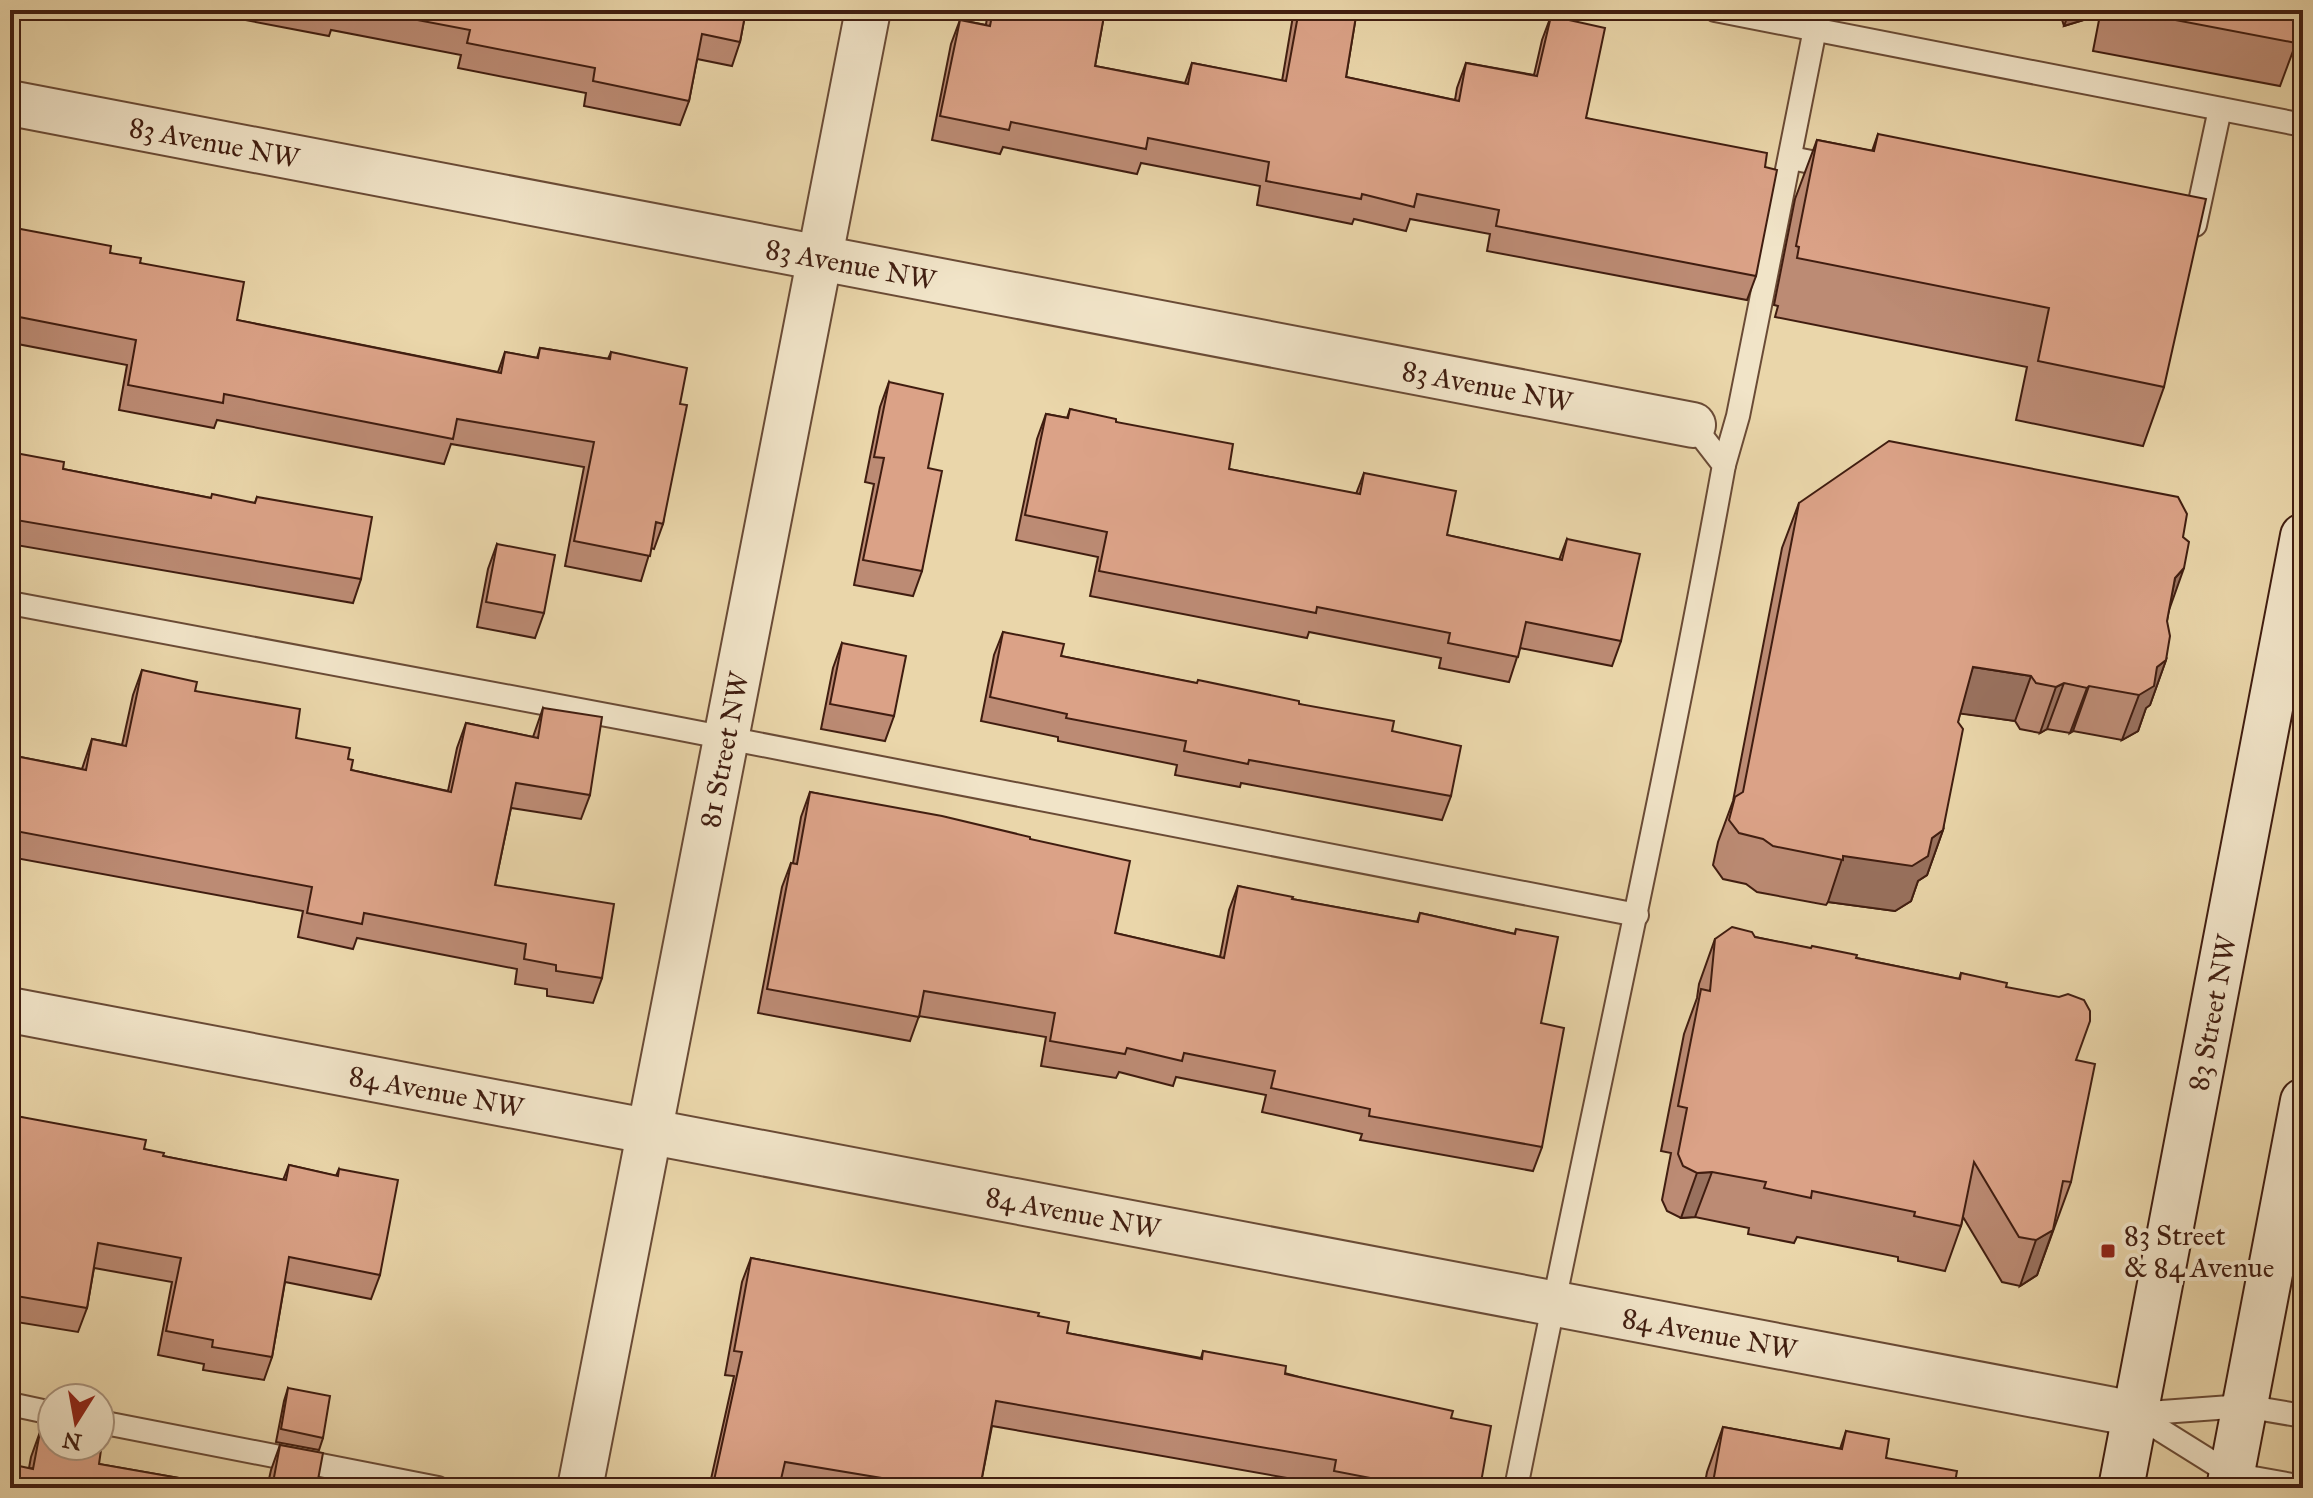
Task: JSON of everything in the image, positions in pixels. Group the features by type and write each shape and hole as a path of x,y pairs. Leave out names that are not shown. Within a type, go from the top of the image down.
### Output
{"street":[{"name":"81 Street NW","path":"580,1488 868,10"},
{"name":"83 Avenue NW","path":"10,103 1693,425"},
{"name":"83 Street NW","path":"2121,1488 2303,536"},
{"name":"84 Avenue NW","path":"10,1010 2135,1414"},
{"path":"2230,1481 2303,1101"}],"lane":[{"path":"1715,10 2303,125"},
{"path":"1516,1488 1552,1303 1637,915 1724,465 1738,416 1815,29"},
{"path":"2177,234 2192,237 2220,109"},
{"path":"1791,158 1850,169"},
{"path":"1693,425 1724,465"},
{"path":"10,603 727,738 1637,915"},
{"path":"10,1404 36,1410"},
{"path":"2135,1414 2244,1406 2303,1416"},
{"path":"2135,1414 2230,1481 2303,1487"},
{"path":"116,1425 438,1488"}],"building":[{"path":"365,10 746,10 740,42 702,34 689,101 593,81 595,68 467,43 470,30"},
{"path":"993,10 1105,10 1095,66 1188,84 1192,63 1286,81 1299,10 1357,10 1346,77 1459,101 1466,63 1537,76 1551,16 1605,28 1586,118 1767,153 1765,167 1777,170 1756,276 1496,226 1499,210 1417,194 1414,207 1362,194 1361,199 1266,181 1269,162 1148,138 1146,149 1011,122 1009,130 940,116 960,20 990,26"},
{"path":"2123,10 2302,10 2296,43"},
{"path":"1878,134 2206,199 2164,387 2038,361 2049,308 1797,258 1799,247 1796,246 1817,140 1874,151"},
{"path":"10,227 111,246 110,253 141,258 140,263 244,282 237,320 501,373 505,352 538,358 540,348 610,359 611,352 687,368 680,404 687,405 663,524 656,522 650,556 574,541 594,442 457,419 453,439 224,394 223,403 128,385 136,340 19,317 17,328 10,326"},
{"path":"889,382 943,394 928,468 942,471 922,571 863,560 884,458 874,457"},
{"path":"1070,409 1116,419 1116,422 1233,444 1229,469 1360,494 1364,473 1456,491 1447,535 1562,560 1567,539 1640,554 1621,641 1526,622 1518,657 1448,643 1450,633 1317,607 1316,613 1099,571 1107,532 1025,515 1046,414 1068,418"},
{"path":"1889,441 2178,497 2187,514 2183,537 2189,542 2184,568 2175,578 2167,621 2170,636 2166,660 2157,667 2154,686 2139,695 2064,683 2056,687 2036,683 2031,676 1973,667 1958,722 1963,729 1943,830 1932,838 1928,856 1912,866 1843,856 1843,860 1773,846 1763,839 1739,833 1729,820 1735,797 1743,792 1799,503"},
{"path":"10,452 64,462 63,469 211,498 212,494 255,503 257,497 372,517 361,579 10,519"},
{"path":"497,544 555,555 544,613 486,602"},
{"path":"1003,632 1064,644 1061,656 1197,683 1198,680 1299,701 1299,704 1394,721 1392,731 1461,746 1451,796 1184,751 1186,741 1066,718 1067,714 990,697"},
{"path":"842,643 906,656 894,716 830,704"},
{"path":"142,670 197,682 195,691 300,709 296,738 350,748 348,759 353,760 351,770 451,792 466,723 538,738 543,708 602,717 590,795 516,783 495,885 614,904 602,978 556,971 556,965 524,959 526,944 364,913 362,924 307,913 312,887 10,830 10,755 86,770 92,739 126,746"},
{"path":"810,792 942,816 1130,861 1115,933 1224,958 1238,886 1418,922 1420,913 1515,934 1516,929 1558,937 1541,1023 1564,1028 1542,1147 1369,1116 1370,1109 1271,1088 1275,1071 1184,1053 1182,1061 1127,1048 1125,1054 1050,1041 1055,1013 924,991 919,1017 767,989 791,863 797,864"},
{"path":"1732,927 1752,932 1755,937 1857,955 1856,958 1960,979 1961,973 2007,983 2006,987 2059,997 2068,994 2084,1000 2090,1011 2090,1021 2076,1060 2095,1064 2071,1182 2063,1181 2053,1230 2036,1240 2019,1237 1974,1162 1961,1226 1914,1216 1915,1212 1812,1191 1811,1198 1764,1188 1766,1182 1712,1172 1697,1173 1683,1166 1678,1154 1687,1108 1678,1106 1701,989 1710,991 1715,939"},
{"path":"16,1116 146,1140 144,1149 164,1153 163,1156 286,1180 289,1165 338,1176 339,1169 398,1180 380,1275 289,1257 272,1357 212,1347 213,1340 166,1331 181,1258 98,1243 87,1308 10,1295 10,1122 14,1123"},
{"path":"751,1258 1039,1313 1038,1316 1069,1322 1067,1333 1202,1359 1203,1351 1286,1366 1285,1374 1453,1411 1451,1418 1491,1426 1480,1488 1422,1488 1334,1471 1336,1460 996,1401 980,1488 942,1488 785,1462 779,1488 716,1488 713,1485 742,1352 734,1351"},
{"path":"288,1388 330,1396 323,1438 281,1429"},
{"path":"1723,1427 1842,1449 1846,1431 1889,1439 1886,1458 1957,1471 1954,1488 1712,1488"},
{"path":"280,1445 323,1453 317,1485 334,1488 272,1488"},
{"path":"36,1453 36,1462 99,1462 236,1488 10,1488 10,1464 33,1469"},
{"path":"399,1482 432,1488 398,1488"}],"place":[{"name":"83 Street & 84 Avenue","path":"2108,1251"}]}
